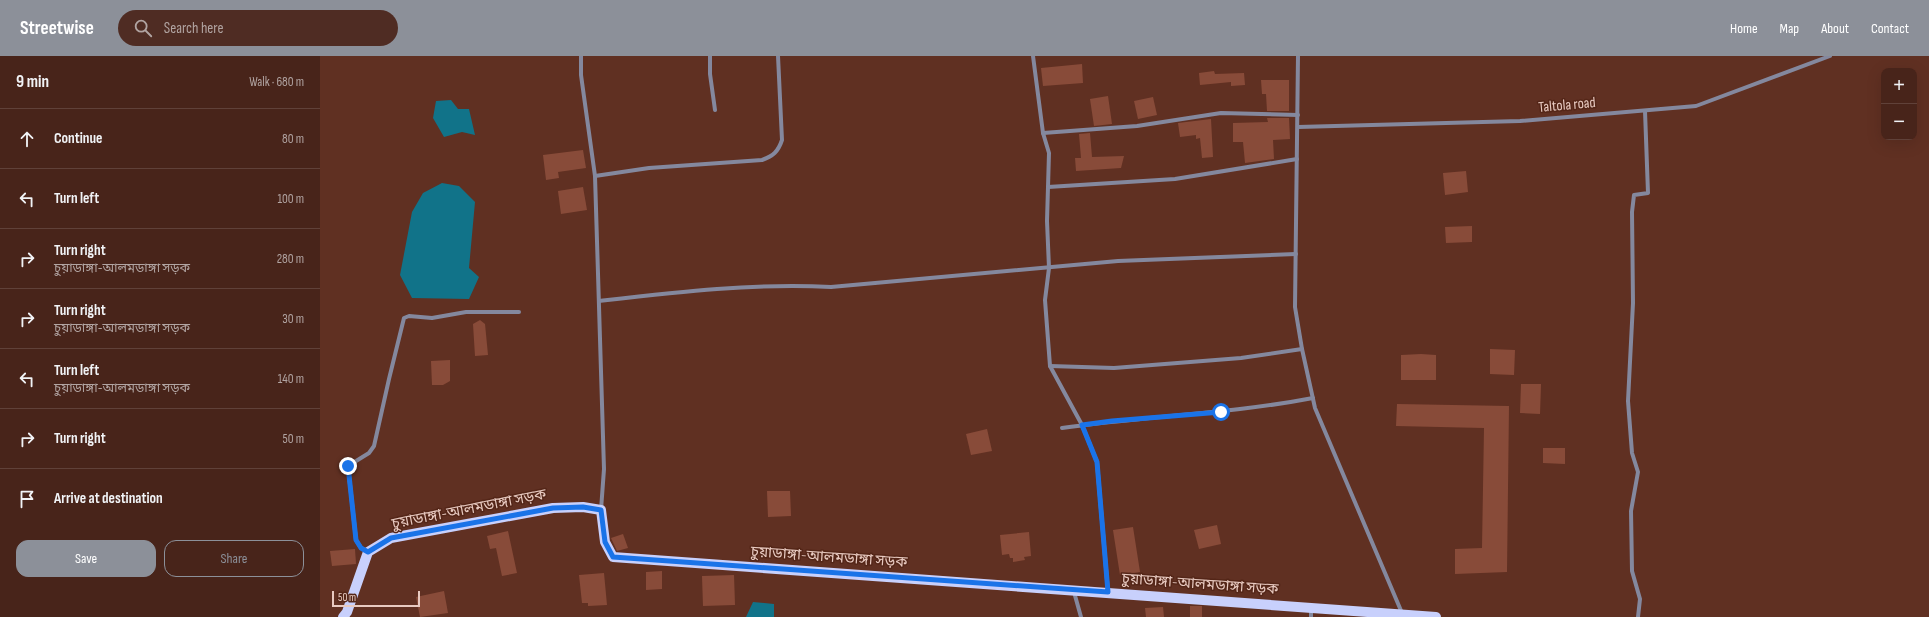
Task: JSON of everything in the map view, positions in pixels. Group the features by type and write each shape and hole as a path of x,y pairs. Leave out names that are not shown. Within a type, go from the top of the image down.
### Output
{"main road":[{"name":"চুয়াডাঙ্গা-আলমডাঙ্গা সড়ক","path":"368,552 391,538 553,508 583,507 601,510 605,542 613,557 1108,592 1311,612 1402,614 1436,617"},
{"path":"346,615 368,552"}],"street":[{"path":"581,56 581,75 595,176 604,469 601,510"},
{"path":"710,56 710,74 715,110"},
{"path":"595,176 649,168 762,160 777,153 782,140 778,56"},
{"path":"1033,56 1043,133 1049,153 1049,268 1045,300 1050,366 1082,425 1097,462 1108,592"},
{"path":"1298,56 1295,306 1302,349 1312,398 1402,614"},
{"name":"Taltola road","path":"1298,127 1520,121 1696,106 1830,56"},
{"path":"1638,617 1640,599 1632,571 1631,511 1638,472 1632,453 1628,382 1633,303 1632,212 1634,195 1648,193 1645,110"},
{"path":"1043,133 1137,126 1221,113 1298,115"},
{"path":"1048,187 1175,179 1297,159"},
{"path":"599,300 708,288 786,285 831,287 1153,259 1296,254"},
{"path":"368,552 361,548 356,540 348,466 368,453 374,446 388,379 404,318 409,316 432,318 466,312 519,312"},
{"path":"1050,366 1114,368 1241,358 1302,349"},
{"path":"1062,428 1112,421 1221,412 1312,398"},
{"path":"1073,590 1081,617"}],"water":[{"path":"451,100 458,109 469,109 475,135 462,132 444,137 433,118 436,101"},
{"path":"442,183 459,186 475,202 469,268 479,277 469,299 412,298 400,275 412,212 423,193"},
{"path":"753,602 774,604 774,617 746,617"}],"building":[{"path":"1082,64 1083,83 1043,86 1041,68"},
{"path":"1214,71 1215,74 1244,73 1245,85 1231,86 1231,82 1200,85 1199,73"},
{"path":"1261,80 1289,80 1289,111 1267,111 1266,94 1262,94"},
{"path":"1108,96 1112,124 1094,126 1090,99"},
{"path":"1153,97 1157,115 1138,119 1134,101"},
{"path":"1267,118 1289,118 1290,139 1273,140 1274,159 1245,163 1243,142 1233,142 1233,123 1268,122"},
{"path":"1211,119 1213,157 1202,158 1200,138 1196,139 1196,135 1180,137 1178,123"},
{"path":"1090,133 1092,157 1124,156 1121,168 1076,171 1075,158 1081,158 1079,134"},
{"path":"583,150 586,168 558,172 559,178 546,180 543,155"},
{"path":"1466,171 1468,192 1445,195 1443,173"},
{"path":"583,187 587,210 561,214 558,191"},
{"path":"1472,226 1472,242 1446,243 1445,227"},
{"path":"480,320 485,324 488,355 475,356 473,324"},
{"path":"1490,349 1515,350 1514,375 1490,374"},
{"path":"1401,355 1436,355 1436,380 1401,380"},
{"path":"450,360 450,381 443,385 432,385 431,361"},
{"path":"1521,384 1541,384 1540,414 1520,413"},
{"path":"1397,404 1509,406 1507,572 1455,574 1455,549 1482,548 1484,428 1396,426"},
{"path":"987,429 992,451 971,455 966,434"},
{"path":"1543,448 1565,448 1565,464 1543,463"},
{"path":"767,491 790,491 791,516 768,517"},
{"path":"1217,525 1221,544 1199,549 1194,530"},
{"path":"1133,527 1140,572 1120,575 1113,530"},
{"path":"508,531 517,573 502,576 496,548 490,549 487,536"},
{"path":"1029,532 1031,556 1024,557 1025,560 1013,562 1013,558 1010,558 1009,554 1002,555 1000,535"},
{"path":"623,534 628,548 617,551 611,538"},
{"path":"355,549 356,564 332,566 330,551"},
{"path":"662,571 662,589 646,590 646,572"},
{"path":"604,573 607,605 588,606 588,603 582,603 579,575"},
{"path":"734,575 735,605 703,606 702,576"},
{"path":"444,591 448,613 420,617 416,597"},
{"path":"1190,606 1202,606 1202,617 1190,617"},
{"path":"1163,607 1164,617 1146,617 1145,608"}],"route":[{"path":"348,466 347,469 356,540 361,548 368,552 391,538 553,508 583,507 601,510 605,542 613,557 1108,592 1106,554 1097,462 1082,425 1221,412"}]}
